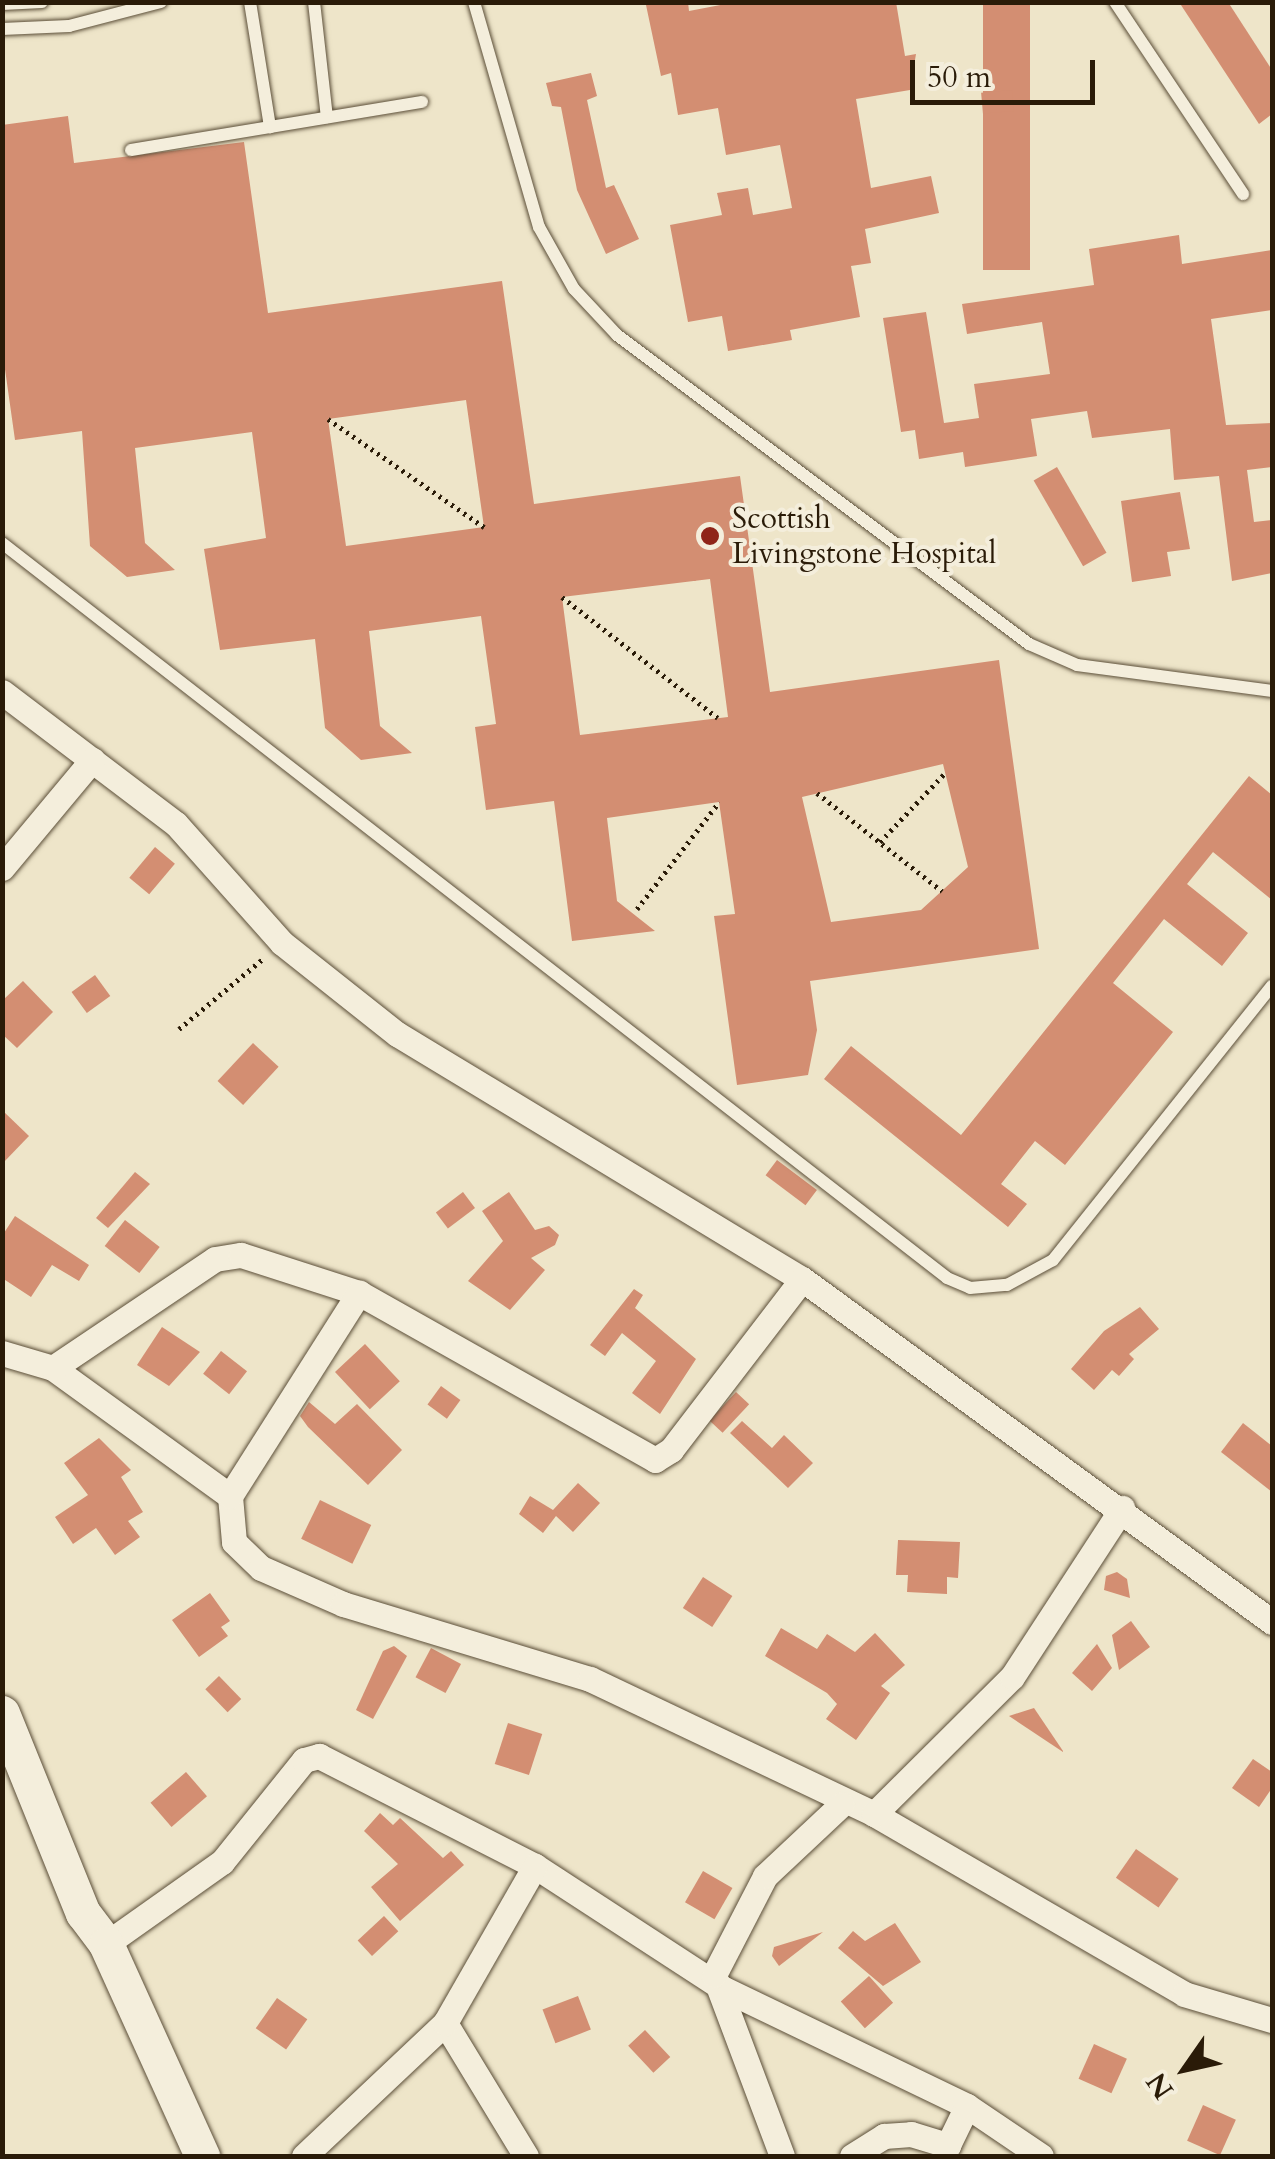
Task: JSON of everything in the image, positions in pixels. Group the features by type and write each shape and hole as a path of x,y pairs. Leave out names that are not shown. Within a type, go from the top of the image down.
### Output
{"street":[{"path":"2,692 176,824 282,943 450,1072 802,1279 1122,1508 1272,1622"},
{"path":"2,868 92,760"},
{"path":"54,1368 226,1255 359,1293 656,1460 671,1450 802,1279"},
{"path":"359,1293 230,1496 234,1542 261,1568 342,1604 590,1680 842,1804 874,1814 1184,1994 1272,2020"},
{"path":"2,1353 54,1368 230,1496"},
{"path":"874,1814 1012,1677 1122,1508"},
{"path":"2,1713 83,1912 106,1944 202,2156"},
{"path":"106,1944 222,1862 310,1756 334,1760 536,1866 722,1988 967,2106 1041,2156"},
{"path":"782,2156 731,2031 722,1988 714,1976 765,1876 842,1804"},
{"path":"304,2156 445,2023 536,1866"},
{"path":"445,2023 526,2156"},
{"path":"852,2156 884,2136 912,2134 951,2151 967,2106"}],"lane":[{"path":"2,4 42,2"},
{"path":"2,30 69,26 161,2"},
{"path":"250,2 270,127"},
{"path":"314,2 327,117"},
{"path":"474,2 539,227 574,288 617,335 1029,644 1077,665 1272,691"},
{"path":"1115,2 1242,194"},
{"path":"131,150 422,102"},
{"path":"2,543 947,1278 970,1288 1007,1285 1053,1260 1272,986"}],"path":[{"path":"328,419 484,528"},
{"path":"562,596 718,718"},
{"path":"880,842 945,773"},
{"path":"817,793 942,891"},
{"path":"637,910 719,802"},
{"path":"179,1029 282,943"}],"building":[{"path":"688,2 689,11 736,2 896,2 905,56 916,54 910,90 856,99 871,188 931,176 939,213 865,229 871,263 851,266 860,317 790,330 792,340 728,351 722,316 688,322 670,225 722,215 717,193 748,188 753,215 792,208 780,145 726,155 718,108 678,115 671,73 661,76 646,5"},
{"path":"983,2 1030,2 1030,270 983,270"},
{"path":"1179,2 1228,2 1272,70 1272,114 1259,124"},
{"path":"591,73 597,96 587,100 606,188 614,185 639,239 606,254 577,190 561,107 552,106 546,83"},
{"path":"1012,90 1014,111 983,114 981,93"},
{"path":"68,116 74,163 244,142 268,313 502,281 534,504 740,476 770,692 999,660 1039,949 810,981 817,1030 808,1075 737,1085 714,916 735,914 719,802 607,818 617,901 655,931 572,941 554,801 486,810 475,727 496,724 481,616 369,631 380,726 412,753 361,760 325,728 315,639 220,650 204,549 266,538 252,432 135,448 145,543 175,570 127,577 90,546 82,431 15,440 2,348 2,125","holes":["466,400 484,527 346,546 328,419","710,579 728,717 580,735 562,597","943,764 968,867 921,910 831,922 802,797"]},
{"path":"1179,235 1182,264 1272,250 1272,310 1211,319 1226,425 1272,423 1272,467 1247,470 1254,522 1272,520 1272,573 1232,581 1219,476 1174,480 1170,429 1092,438 1087,411 1031,419 1037,456 965,467 963,452 919,459 915,430 901,432 883,318 926,312 944,423 979,418 974,384 1050,374 1042,322 967,334 962,304 1094,285 1089,249"},
{"path":"1057,467 1106,553 1083,566 1034,480"},
{"path":"1180,492 1190,549 1167,552 1171,576 1132,582 1121,501"},
{"path":"1249,776 1272,795 1272,900 1213,852 1187,884 1248,933 1222,966 1164,919 1113,983 1173,1032 1065,1165 1035,1141 1001,1184 1027,1204 1008,1227 824,1079 851,1046 961,1135"},
{"path":"155,847 175,864 149,894 129,878"},
{"path":"95,975 110,996 87,1013 72,992"},
{"path":"23,981 53,1012 17,1048 2,1034 2,1001"},
{"path":"253,1043 279,1067 243,1105 218,1081"},
{"path":"2,1110 29,1136 2,1164"},
{"path":"777,1160 817,1190 805,1205 766,1175"},
{"path":"135,1172 150,1184 108,1228 96,1218"},
{"path":"463,1192 475,1208 448,1228 436,1212"},
{"path":"509,1192 535,1230 549,1226 559,1235 555,1245 531,1258 545,1270 510,1310 468,1281 503,1241 482,1211"},
{"path":"15,1216 89,1265 79,1281 52,1265 31,1297 2,1278 2,1236"},
{"path":"125,1220 160,1247 139,1273 105,1246"},
{"path":"634,1289 643,1295 635,1308 696,1359 660,1414 632,1393 656,1361 622,1333 605,1356 590,1345"},
{"path":"1140,1307 1159,1329 1129,1354 1134,1359 1119,1376 1112,1370 1094,1390 1071,1369 1104,1331"},
{"path":"162,1327 200,1352 169,1386 137,1365"},
{"path":"365,1344 400,1381 370,1409 335,1372"},
{"path":"221,1351 247,1371 229,1394 203,1374"},
{"path":"441,1386 460,1400 447,1419 427,1405"},
{"path":"736,1392 749,1404 723,1433 709,1421"},
{"path":"309,1402 335,1424 357,1404 402,1450 368,1485 300,1416"},
{"path":"742,1421 772,1448 784,1435 813,1463 788,1488 730,1433"},
{"path":"1243,1423 1272,1446 1272,1492 1221,1452"},
{"path":"99,1438 131,1470 121,1477 143,1512 128,1521 140,1537 115,1555 96,1528 73,1544 55,1517 88,1495 64,1463"},
{"path":"578,1483 600,1503 573,1532 556,1516 543,1533 519,1514 530,1496 553,1510"},
{"path":"320,1500 371,1525 352,1564 301,1539"},
{"path":"898,1540 960,1542 958,1578 947,1577 947,1594 907,1592 908,1575 896,1575"},
{"path":"1117,1572 1127,1579 1130,1598 1104,1590 1106,1576"},
{"path":"703,1577 732,1596 712,1627 683,1608"},
{"path":"210,1593 230,1621 221,1627 228,1636 199,1657 172,1620"},
{"path":"1131,1621 1150,1647 1119,1670 1112,1635"},
{"path":"781,1628 817,1649 827,1634 855,1652 875,1633 905,1665 881,1686 890,1693 856,1740 826,1719 837,1704 827,1693 765,1656"},
{"path":"1097,1644 1112,1668 1092,1691 1072,1673"},
{"path":"394,1646 407,1656 373,1719 356,1710 383,1651"},
{"path":"431,1648 461,1664 446,1693 416,1677"},
{"path":"219,1676 241,1699 228,1712 205,1689"},
{"path":"1034,1708 1063,1751 1063,1752 1009,1716"},
{"path":"508,1723 542,1734 529,1775 495,1764"},
{"path":"1253,1759 1272,1772 1272,1788 1259,1807 1232,1788"},
{"path":"186,1772 207,1796 172,1827 151,1803"},
{"path":"380,1813 393,1825 400,1818 443,1858 451,1851 464,1865 400,1921 371,1887 398,1864 364,1831"},
{"path":"1136,1849 1179,1879 1159,1907 1116,1878"},
{"path":"703,1871 732,1888 714,1919 685,1902"},
{"path":"384,1916 398,1931 372,1956 358,1941"},
{"path":"895,1923 921,1962 883,1986 838,1948 853,1931 865,1941"},
{"path":"823,1932 779,1966 772,1956 774,1947"},
{"path":"869,1976 893,2003 865,2028 841,2001"},
{"path":"578,1996 591,2030 555,2043 543,2010"},
{"path":"277,1998 307,2019 286,2050 256,2028"},
{"path":"645,2030 670,2057 653,2073 628,2046"},
{"path":"1094,2044 1127,2059 1111,2093 1079,2079"},
{"path":"1203,2105 1236,2120 1220,2155 1187,2141"}],"place":[{"name":"Scottish Livingstone Hospital","path":"710,536"}]}
